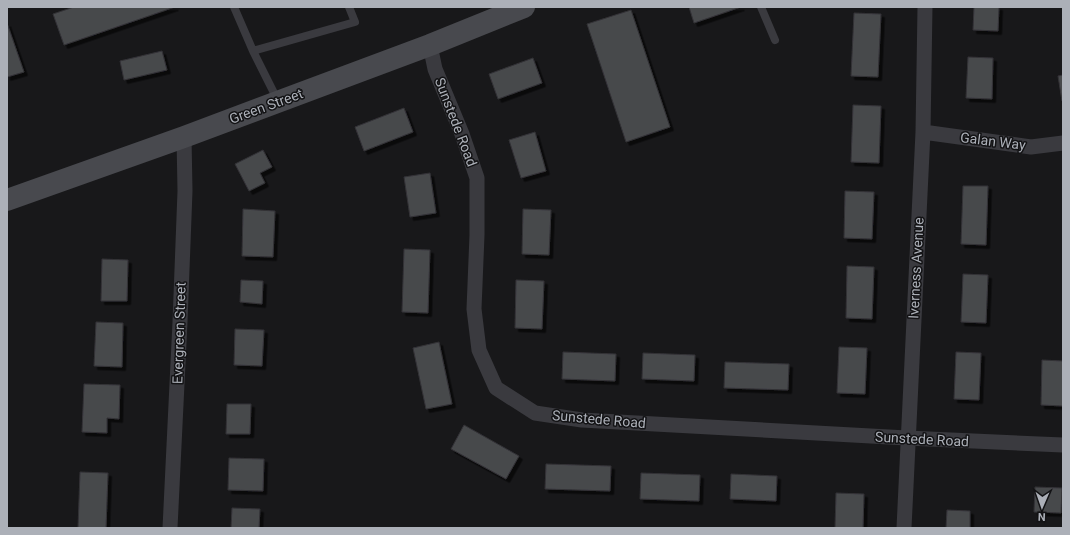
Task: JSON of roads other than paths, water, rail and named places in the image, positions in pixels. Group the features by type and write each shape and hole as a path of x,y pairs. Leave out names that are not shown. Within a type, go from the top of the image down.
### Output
{"street":[{"name":"Green Street","path":"7,200 279,102 430,45 524,7"},
{"name":"Iverness Avenue","path":"904,528 923,132 925,7"},
{"name":"Sunstede Road","path":"430,45 435,69 462,134 477,178 477,235 474,309 479,350 496,388 535,413 582,420 1063,445"},
{"name":"Galan Way","path":"923,132 1031,147 1063,143"},
{"name":"Evergreen Street","path":"170,528 185,198 184,137"}],"lane":[{"path":"234,7 253,51 279,102"},
{"path":"253,51 355,22 349,7"},
{"path":"761,7 775,40"}]}
